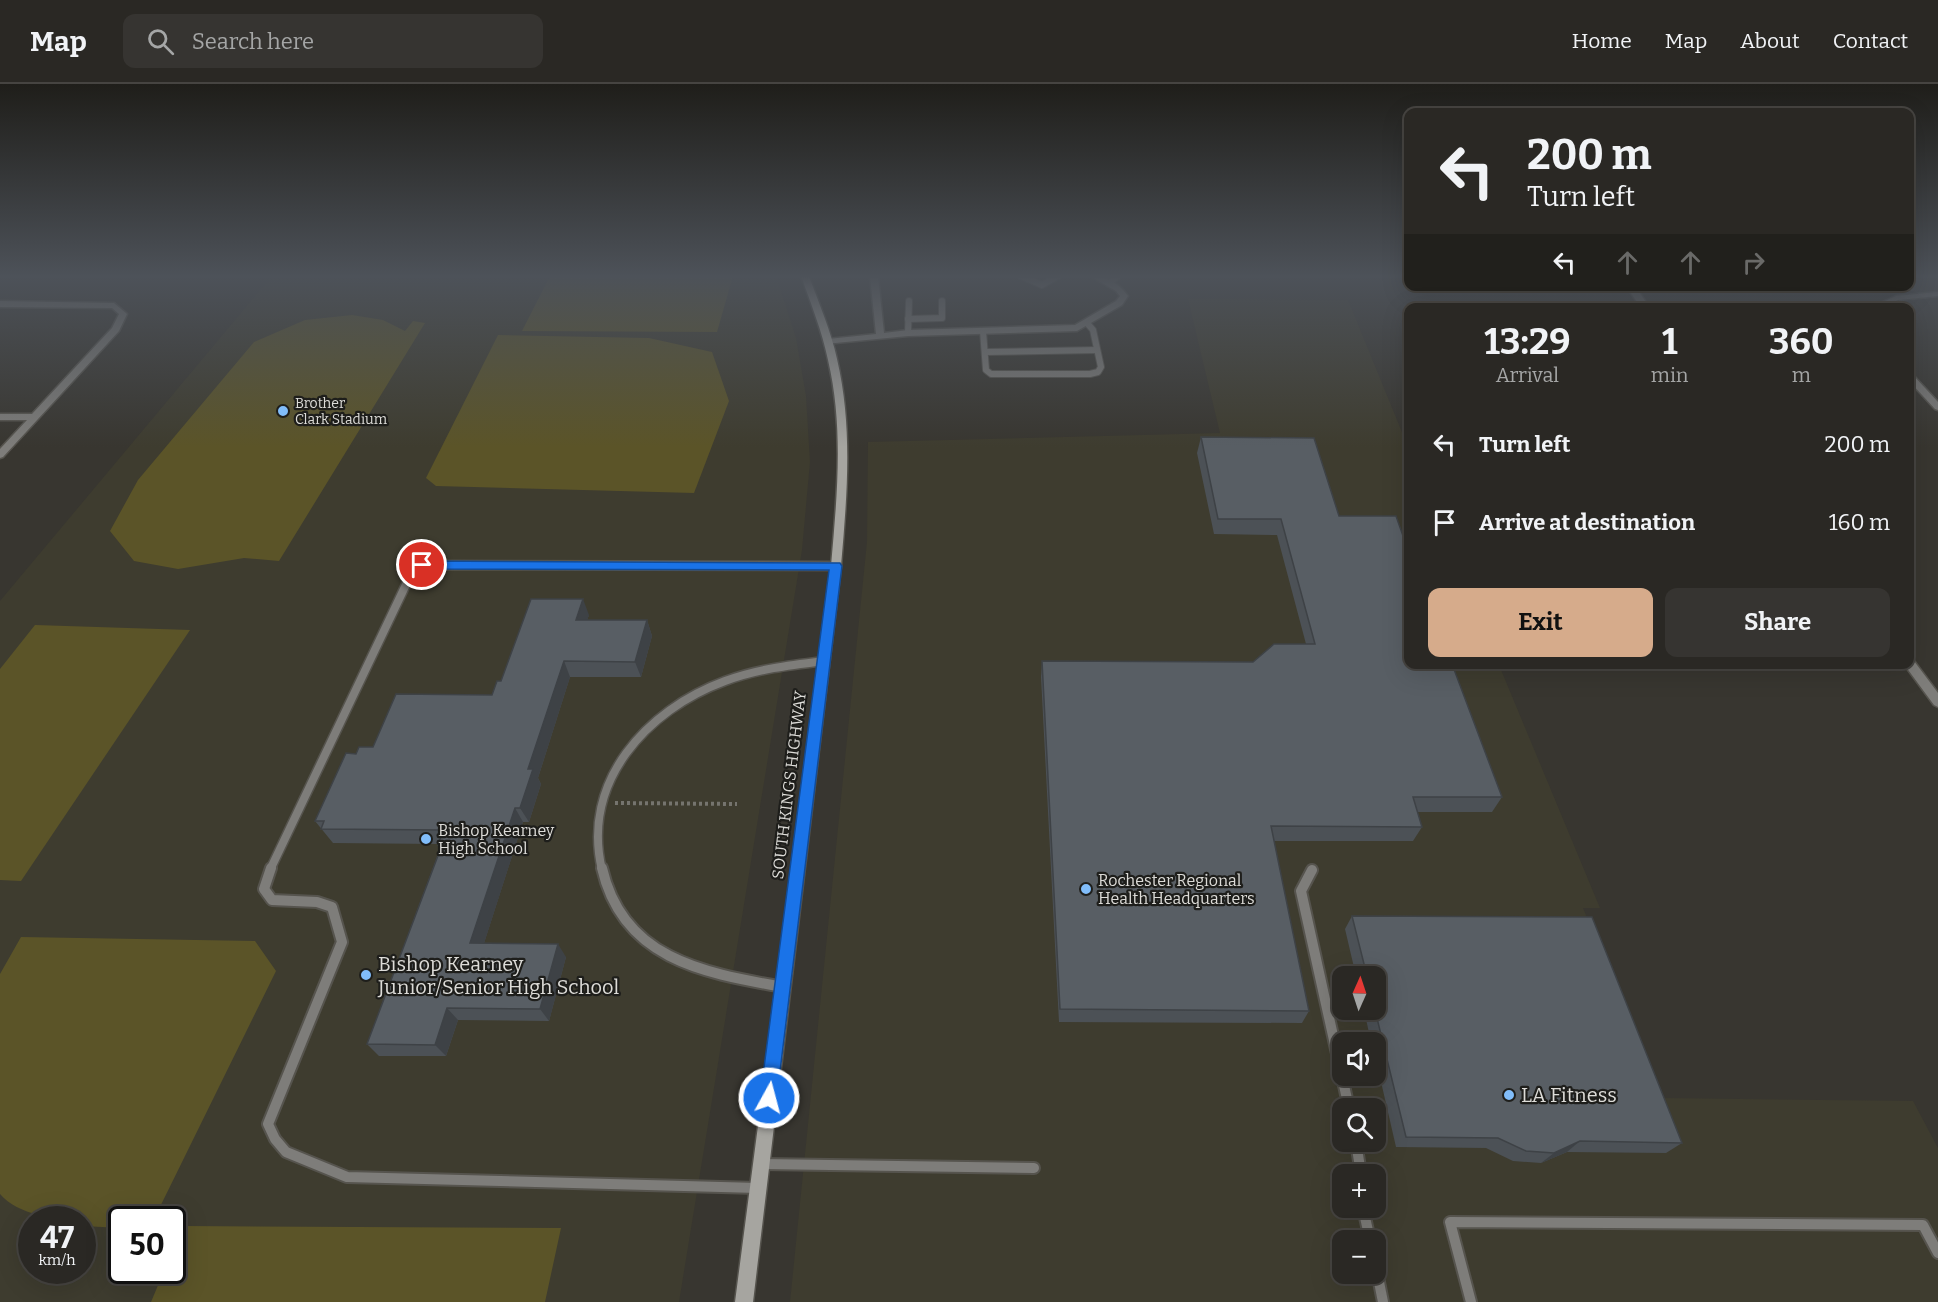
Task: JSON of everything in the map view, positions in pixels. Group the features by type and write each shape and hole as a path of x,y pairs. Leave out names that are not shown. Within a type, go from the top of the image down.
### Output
{"main road":[{"name":"SOUTH KINGS HIGHWAY","path":"744,1302 836,566 844,435 837,383 825,333"}],"street":[{"path":"0,455 112,333"},
{"path":"828,342 914,333"},
{"path":"1914,381 1938,407"},
{"path":"0,417 35,417"},
{"path":"1914,669 1938,702"}],"lane":[{"path":"983,333 987,370 991,374 1044,375 1098,372 1101,367 1094,333"},
{"path":"985,352 1097,350"},
{"path":"758,1188 347,1177 286,1152 275,1139 268,1124 342,942 338,921 332,907 317,902 272,900 264,889 266,878 412,572 422,565 836,566"},
{"path":"783,987 697,969 669,957 633,927 619,910 600,865 598,838 602,803 610,780 627,755 648,729 679,705 716,684 738,675 824,661"},
{"path":"1312,870 1301,891 1347,1098"},
{"path":"761,1164 1034,1168"},
{"path":"1470,1302 1450,1222 1923,1225 1938,1253"},
{"path":"1379,1284 1383,1302"}],"path":[{"path":"602,803 737,804"}],"shaded area":[{"name":"Bishop Kearney Junior/Senior High School","path":"224,333 794,333 806,396 810,462 802,550 679,1302 0,1302 0,601"},
{"name":"Brother Clark Stadium","path":"275,333 419,333 279,561 244,558 178,569 134,561 110,531 138,480 254,342"},
{"path":"1196,333 1361,333 1404,437 1404,669 1501,669 1600,908 1583,908 1662,1098 1913,1101 1938,1148 1938,1302 790,1302 867,542 868,442 1220,433"},
{"path":"498,335 649,338 712,352 729,401 694,493 436,486 426,478"},
{"path":"35,625 190,630 21,881 0,880 0,669"},
{"path":"21,937 255,941 276,971 160,1206 108,1206 108,1227 96,1227 96,1206 18,1207 0,1194 0,974"},
{"path":"186,1226 561,1228 545,1302 151,1302 159,1284 186,1284"}],"building":[{"path":"1201,437 1314,438 1339,516 1396,516 1404,539 1404,669 1454,669 1502,797 1413,797 1422,827 1271,826 1309,1011 1060,1009 1042,661 1253,662 1274,644 1315,644 1281,519 1218,519"},
{"name":"Bishop Kearney High School","path":"531,599 583,599 576,620 647,620 635,662 564,661 528,769 533,769 520,808 515,808 470,943 558,944 540,1009 447,1008 435,1045 367,1044 442,845 438,845 443,830 321,829 324,821 315,821 346,753 356,754 359,747 373,747 396,694 492,695 497,681 501,681"},
{"path":"1352,916 1592,917 1682,1143 1580,1141 1554,1153 1526,1151 1498,1138 1406,1137 1386,1055 1386,1032 1380,1032 1377,1020 1386,1020 1386,966 1364,966"}],"place":[{"name":"Brother Clark Stadium","path":"283,411"},
{"name":"Bishop Kearney High School","path":"426,839"},
{"name":"Rochester Regional Health Headquarters","path":"1086,889"},
{"name":"Bishop Kearney Junior/Senior High School","path":"366,975"},
{"name":"LA Fitness","path":"1509,1095"}],"route":[{"path":"422,565 836,566 769,1098"}]}
